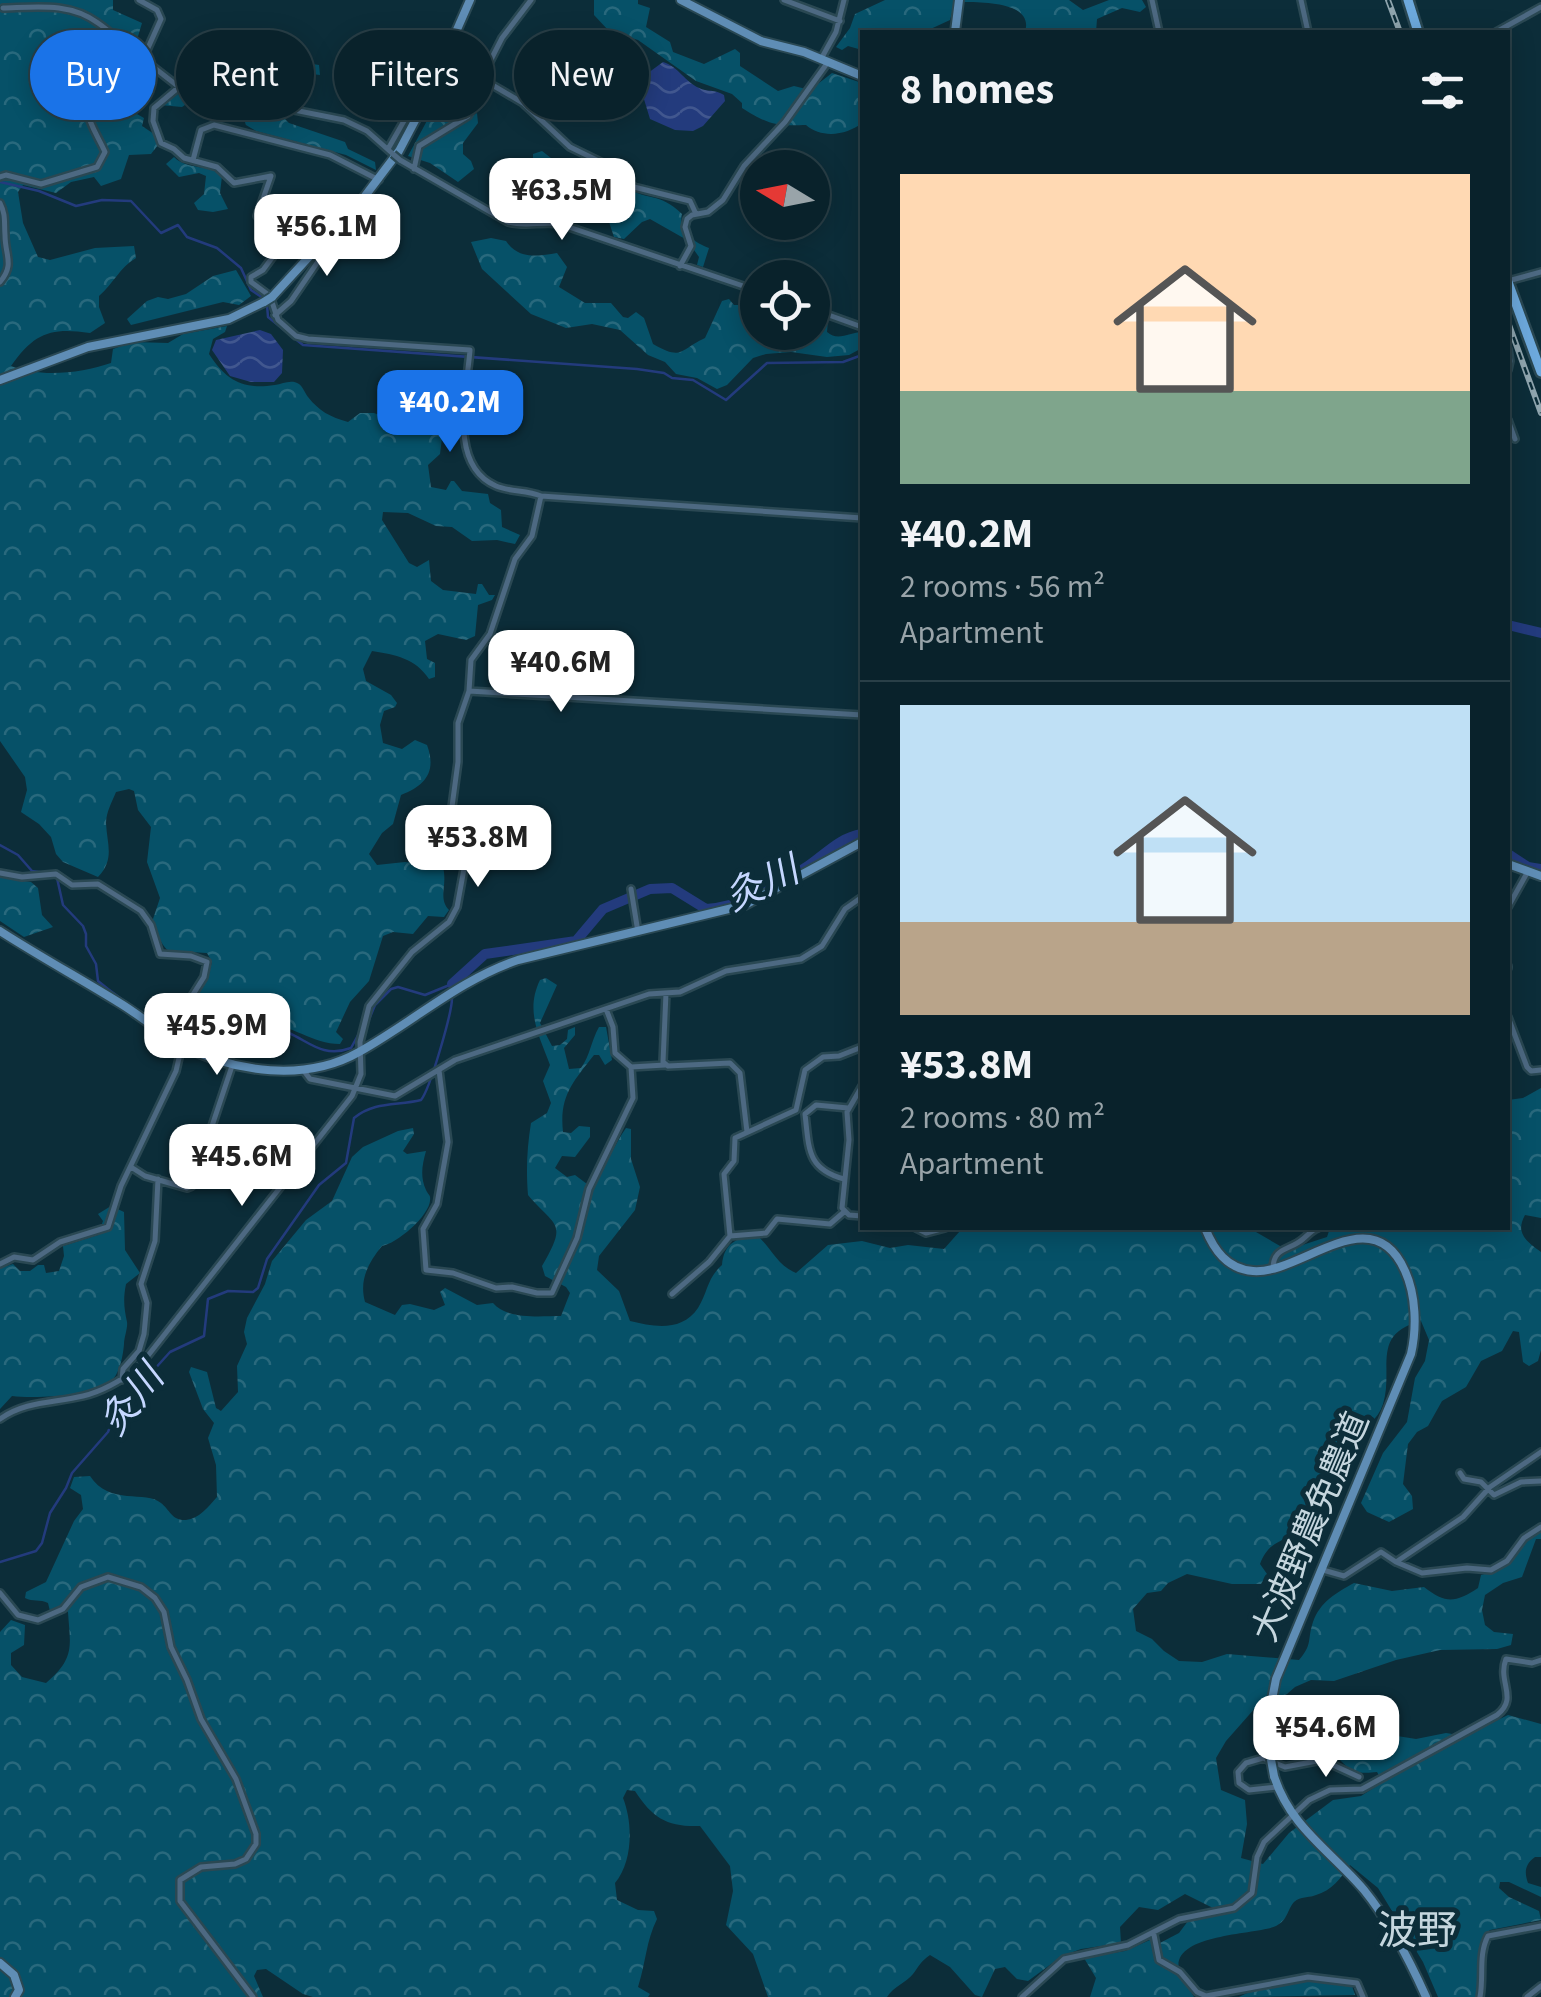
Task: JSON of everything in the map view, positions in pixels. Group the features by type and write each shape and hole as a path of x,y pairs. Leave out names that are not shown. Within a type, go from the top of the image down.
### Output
{"main road":[{"path":"1408,0 1417,30"},
{"path":"1510,287 1541,372"}],"street":[{"path":"139,0 158,10 162,19 156,32"},
{"path":"457,30 470,0"},
{"path":"494,55 502,38 531,0"},
{"path":"682,0 703,4 761,41 860,75"},
{"path":"784,0 840,21"},
{"path":"680,266 691,246 685,223 723,200 744,166 785,122 825,60 844,0"},
{"path":"954,30 959,0"},
{"path":"1152,0 1159,30"},
{"path":"1301,0 1308,30"},
{"path":"2,8 81,12 107,30"},
{"path":"1500,30 1541,8"},
{"path":"156,69 176,85"},
{"path":"494,87 523,103 570,147 613,168 634,186 690,200 696,214"},
{"path":"176,90 154,108 153,121 161,143 192,160 216,167 234,183 270,176 257,216 282,240 282,246 263,270 251,276 253,286 270,296 275,314 296,336 308,340 470,350 464,428 468,455 493,485 541,496 860,518"},
{"path":"314,112 368,131 400,160 508,222 560,224 740,285"},
{"path":"0,177 41,184 97,167 105,152 90,120"},
{"path":"391,151 407,120"},
{"path":"0,380 88,347 229,318 268,300 378,180 417,120"},
{"path":"414,169 419,146 461,120"},
{"path":"192,160 201,130 214,125 330,155 378,180"},
{"path":"0,203 7,221 4,235 10,256 8,271 0,282"},
{"path":"275,314 292,301 332,241 328,238"},
{"path":"1510,281 1541,272"},
{"path":"830,315 860,326"},
{"path":"1510,425 1515,438"},
{"path":"0,1419 20,1407 83,1396 122,1380 156,1349 356,1087 369,1006 412,952 449,922 457,907 466,858 465,846 450,814 458,762 457,730 469,692 471,660 490,634 514,558 532,536 541,496"},
{"path":"469,692 860,715"},
{"path":"0,931 169,1032 182,1045 233,1063 304,1071 360,1052 492,970 518,960 757,900 860,843"},
{"path":"1510,865 1541,876"},
{"path":"0,873 54,875 72,885 98,884 141,911 160,954 190,956 207,962 204,976 169,1032"},
{"path":"1510,901 1527,873"},
{"path":"631,889 638,932"},
{"path":"304,1071 310,1079 395,1096 455,1060 649,994 680,992 726,971 781,965 816,952 845,909 860,898"},
{"path":"665,1065 666,993"},
{"path":"435,1072 448,1142 437,1204 422,1229 426,1270 454,1273 496,1288 552,1293 577,1238 588,1189 633,1098 630,1067 615,1052 613,1026 606,1009"},
{"path":"1510,1022 1527,1067 1531,1071 1541,1070"},
{"path":"0,1264 14,1257 33,1260 60,1242 108,1227 121,1186 176,1072 182,1045"},
{"path":"672,1294 709,1262 730,1236 724,1174 734,1161 734,1140 796,1110 802,1075 815,1061 860,1049"},
{"path":"630,1067 730,1062 740,1073 747,1132"},
{"path":"132,1167 158,1180 192,1186 233,1063"},
{"path":"730,1236 766,1233 780,1219 830,1224 844,1212 849,1108 860,1089"},
{"path":"844,1179 826,1174 811,1158 805,1114 816,1105 849,1108"},
{"path":"122,1380 123,1370 139,1350 144,1334 147,1303 141,1284 155,1242 158,1180"},
{"path":"844,1212 860,1216"},
{"path":"1206,1230 1218,1253 1235,1267 1253,1272 1273,1269 1278,1252 1303,1240 1313,1230"},
{"name":"大波野農免農道","path":"1273,1269 1337,1243 1367,1240 1393,1252 1408,1280 1415,1329 1411,1354 1276,1679 1268,1743 1277,1787 1292,1815 1375,1904 1426,1997"},
{"path":"1396,1562 1462,1517 1487,1490 1541,1452"},
{"path":"1460,1473 1464,1479 1481,1482 1494,1494 1521,1482 1541,1481"},
{"path":"1323,1570 1344,1576 1381,1552 1422,1573 1467,1568 1491,1570 1507,1561 1524,1538 1541,1527"},
{"path":"0,1593 18,1615 38,1620 63,1609 82,1587 108,1578 141,1587 156,1598 200,1719 236,1780 256,1834 256,1844 246,1859 236,1864 200,1866 180,1880 180,1901 253,1997"},
{"path":"1022,1997 1064,1959 1114,1949 1180,1919 1217,1914 1246,1901 1252,1894 1257,1857 1264,1842 1292,1815 1321,1793 1362,1789 1497,1715 1510,1699 1502,1670 1506,1660 1541,1660"},
{"path":"1277,1787 1250,1790 1239,1783 1238,1772 1246,1763 1263,1758 1285,1767 1322,1760 1359,1778"},
{"path":"1480,1997 1484,1977 1481,1954 1488,1936 1541,1926"},
{"path":"1153,1934 1159,1960 1180,1972 1206,1996 1308,1977 1356,1982 1363,1997"},
{"path":"0,1963 14,1976 19,1990 15,1997"},
{"path":"1527,1997 1541,1986"}],"green space":[{"path":"0,0 113,0 113,10 142,23 140,30 110,30 105,25 95,30 30,30 30,120 144,120 142,126 154,134 158,145 151,154 129,155 121,179 101,186 94,177 71,182 56,193 23,185 18,192 23,223 38,257 50,260 95,248 134,246 136,258 99,296 105,323 90,333 64,331 44,335 11,366 48,373 87,369 111,363 113,349 133,342 168,343 183,334 227,326 225,332 213,339 209,354 229,377 253,386 296,383 321,410 348,422 360,413 374,413 430,428 442,438 440,454 428,465 431,487 446,490 454,481 462,491 488,494 490,503 501,510 502,527 520,535 515,544 472,541 452,527 436,526 408,513 383,512 382,520 409,563 417,567 429,560 431,581 443,590 476,594 478,584 482,584 489,595 495,595 478,605 475,636 466,640 438,634 425,641 427,659 435,663 435,677 429,679 418,666 404,659 372,651 363,669 366,681 391,695 397,703 384,711 380,725 383,743 402,749 415,740 427,745 431,763 427,777 401,795 393,824 369,854 377,865 442,864 444,900 449,910 444,917 428,916 413,934 393,932 383,936 369,981 350,1002 336,1032 343,1039 340,1044 273,1025 213,1032 183,1027 187,1008 212,962 207,953 171,952 152,922 160,898 147,862 151,827 138,810 134,791 116,792 111,803 106,823 108,858 98,877 63,862 51,837 21,812 27,790 25,777 0,741"},
{"path":"594,0 638,0 638,4 650,8 646,27 670,42 673,52 704,64 735,49 740,53 740,66 778,91 794,86 810,90 832,73 860,82 860,124 842,133 827,134 806,125 766,121 742,108 732,94 696,81 649,48 649,30 608,30 594,15"},
{"path":"885,0 1069,0 1083,10 1109,0 1142,0 1146,7 1140,12 1122,8 1097,19 1096,30 1025,30 1026,22 1013,8 955,2 950,20 928,30 860,30 860,49 848,46 842,50 836,47 855,14"},
{"path":"176,95 176,106 160,105"},
{"path":"244,120 286,120 345,142 348,149 375,162 376,170 346,155 246,125"},
{"path":"427,120 478,120 463,143 463,154 474,169 458,182 430,163 408,156"},
{"path":"542,151 551,158 554,169 571,173 585,164 634,192 674,207 682,214 682,226 688,236 709,248 703,267 697,265 699,257 687,240 650,219 624,239 614,237 607,216 586,214 566,222 548,215 541,209 542,169 533,159 533,154"},
{"path":"174,157 222,176 220,193 228,209 198,210 194,203 204,194 206,176 199,173 179,177 166,164"},
{"path":"491,238 506,241 523,254 557,253 567,267 559,287 585,303 611,303 623,317 636,312 644,318 653,344 670,352 680,352 705,338 722,301 729,299 734,305 740,304 740,350 830,350 830,334 860,332 860,349 849,355 827,357 791,352 766,354 753,358 727,385 717,389 697,378 676,374 620,330 592,324 566,328 531,314 482,269 471,242"},
{"path":"236,270 251,296 239,305 223,302 131,325 127,319 147,301 186,294 213,276"},
{"path":"0,877 31,882 38,888 42,915 53,927 24,937 0,921"},
{"path":"546,978 557,985 540,1023 552,1046 560,1045 567,1039 568,1030 575,1027 575,1035 564,1048 569,1069 581,1068 599,1027 606,1027 612,1060 605,1065 599,1055 594,1055 569,1090 563,1109 563,1132 590,1127 590,1137 575,1157 562,1156 555,1168 567,1177 575,1175 594,1184 626,1128 631,1129 631,1159 640,1187 635,1210 599,1256 597,1270 619,1291 630,1321 649,1325 667,1326 691,1316 722,1265 728,1247 754,1233 783,1265 796,1273 828,1245 862,1241 890,1248 908,1245 944,1249 963,1230 1252,1230 1287,1250 1327,1237 1329,1230 1510,1230 1510,1100 1541,1088 1541,1218 1525,1215 1521,1227 1527,1240 1541,1252 1538,1361 1529,1366 1523,1362 1519,1332 1513,1331 1502,1351 1481,1361 1466,1387 1442,1401 1428,1426 1408,1444 1403,1484 1412,1496 1413,1509 1389,1522 1367,1512 1361,1503 1383,1453 1407,1422 1415,1378 1425,1361 1429,1340 1421,1321 1405,1327 1389,1344 1381,1410 1335,1460 1317,1491 1315,1505 1321,1544 1303,1545 1293,1536 1273,1546 1260,1564 1267,1574 1261,1584 1232,1584 1187,1574 1161,1591 1147,1593 1133,1609 1136,1631 1179,1661 1202,1662 1227,1654 1299,1660 1320,1609 1354,1583 1392,1591 1424,1587 1445,1599 1457,1599 1478,1588 1481,1575 1501,1567 1541,1529 1541,1539 1536,1539 1522,1577 1485,1595 1485,1625 1494,1632 1513,1634 1511,1645 1497,1649 1440,1650 1334,1681 1311,1680 1256,1707 1216,1758 1221,1790 1245,1800 1247,1824 1241,1858 1263,1864 1289,1833 1333,1800 1361,1796 1383,1782 1377,1772 1357,1772 1340,1760 1354,1745 1397,1736 1465,1736 1508,1715 1541,1724 1541,1857 1527,1865 1526,1872 1528,1883 1541,1887 1541,1897 1509,1882 1500,1882 1499,1888 1539,1911 1541,1920 1490,1930 1483,1936 1476,1997 1438,1997 1423,1962 1378,1888 1350,1865 1326,1890 1294,1902 1280,1924 1201,1942 1188,1949 1180,1958 1179,1970 1194,1997 1090,1997 1096,1978 1084,1958 1125,1951 1150,1940 1158,1944 1179,1933 1188,1921 1212,1916 1215,1909 1185,1894 1158,1910 1139,1907 1120,1927 1121,1943 1062,1956 1028,1981 1017,1979 1005,1967 995,1969 982,1997 975,1995 950,1967 930,1955 887,1997 768,1997 753,1954 726,1925 733,1891 730,1866 700,1826 662,1819 635,1791 627,1790 623,1798 630,1830 628,1853 615,1883 617,1900 638,1910 654,1911 657,1919 638,1987 650,1994 648,1997 313,1997 266,1969 257,1970 254,1976 263,1997 0,1997 0,1632 11,1620 25,1625 24,1645 11,1653 11,1665 22,1677 46,1683 67,1658 68,1612 60,1608 50,1611 48,1603 25,1598 26,1592 46,1582 83,1509 81,1495 70,1488 74,1477 90,1476 107,1491 154,1499 181,1520 195,1517 211,1504 217,1497 216,1465 208,1438 214,1423 203,1409 189,1372 191,1367 207,1372 216,1408 221,1411 238,1392 237,1366 247,1344 247,1318 272,1261 306,1220 332,1201 352,1157 363,1147 398,1131 413,1128 414,1134 403,1151 407,1154 426,1151 422,1176 429,1204 412,1227 382,1246 373,1259 364,1279 365,1302 395,1315 402,1305 434,1310 445,1305 440,1292 445,1288 477,1305 493,1303 515,1315 561,1316 570,1293 545,1276 542,1266 555,1241 555,1226 528,1195 527,1185 531,1123 547,1113 551,1103 543,1081 550,1065 534,1013 540,980"},
{"path":"111,1206 124,1212 125,1250 140,1273 126,1284 127,1327 117,1374 103,1386 78,1393 12,1396 0,1409 0,1268 13,1264 20,1271 30,1271 44,1265 46,1273 59,1271 63,1246 98,1235 103,1221 98,1214"},
{"path":"1300,1980 1352,1986 1355,1995 1239,1997 1252,1991"}],"water":[{"path":"663,62 694,85 724,95 725,101 703,126 693,131 675,130 650,119 649,72"},
{"path":"260,330 271,334 283,350 282,373 274,382 251,382 230,376 212,350 216,340"}],"waterway":[{"path":"0,182 39,191 76,206 102,200 131,201 161,233 178,225 187,237 217,248 241,268 251,290 263,298"},
{"path":"267,305 268,317 303,345 637,369 693,380 726,400 767,363 843,362 860,356"},
{"name":"灸川","path":"1510,625 1541,633"},
{"name":"灸川","path":"452,984 485,954 576,941 603,909 650,889 672,888 706,909 746,900 797,873 840,842 860,834"},
{"name":"灸川","path":"0,845 18,855 32,871 46,873"},
{"path":"1510,855 1528,867 1541,869"},
{"name":"灸川","path":"57,878 63,905 83,926 98,981 166,1027 204,1040 273,1029 328,1051 351,1048 362,1028"},
{"name":"灸川","path":"368,1022 375,1005 391,989 398,987 425,995 452,984 452,990"},
{"name":"灸川","path":"0,1562 36,1551 50,1513 72,1473 108,1432 116,1412 170,1352 204,1336 208,1299 228,1291 253,1292 258,1288 267,1259 319,1185 346,1163 354,1118 378,1106 421,1100 440,1050 452,998"}],"railway":[{"path":"1388,0 1399,30"},
{"path":"1510,328 1541,413"}],"district":[{"name":"波野","path":"1417,1931"}]}
